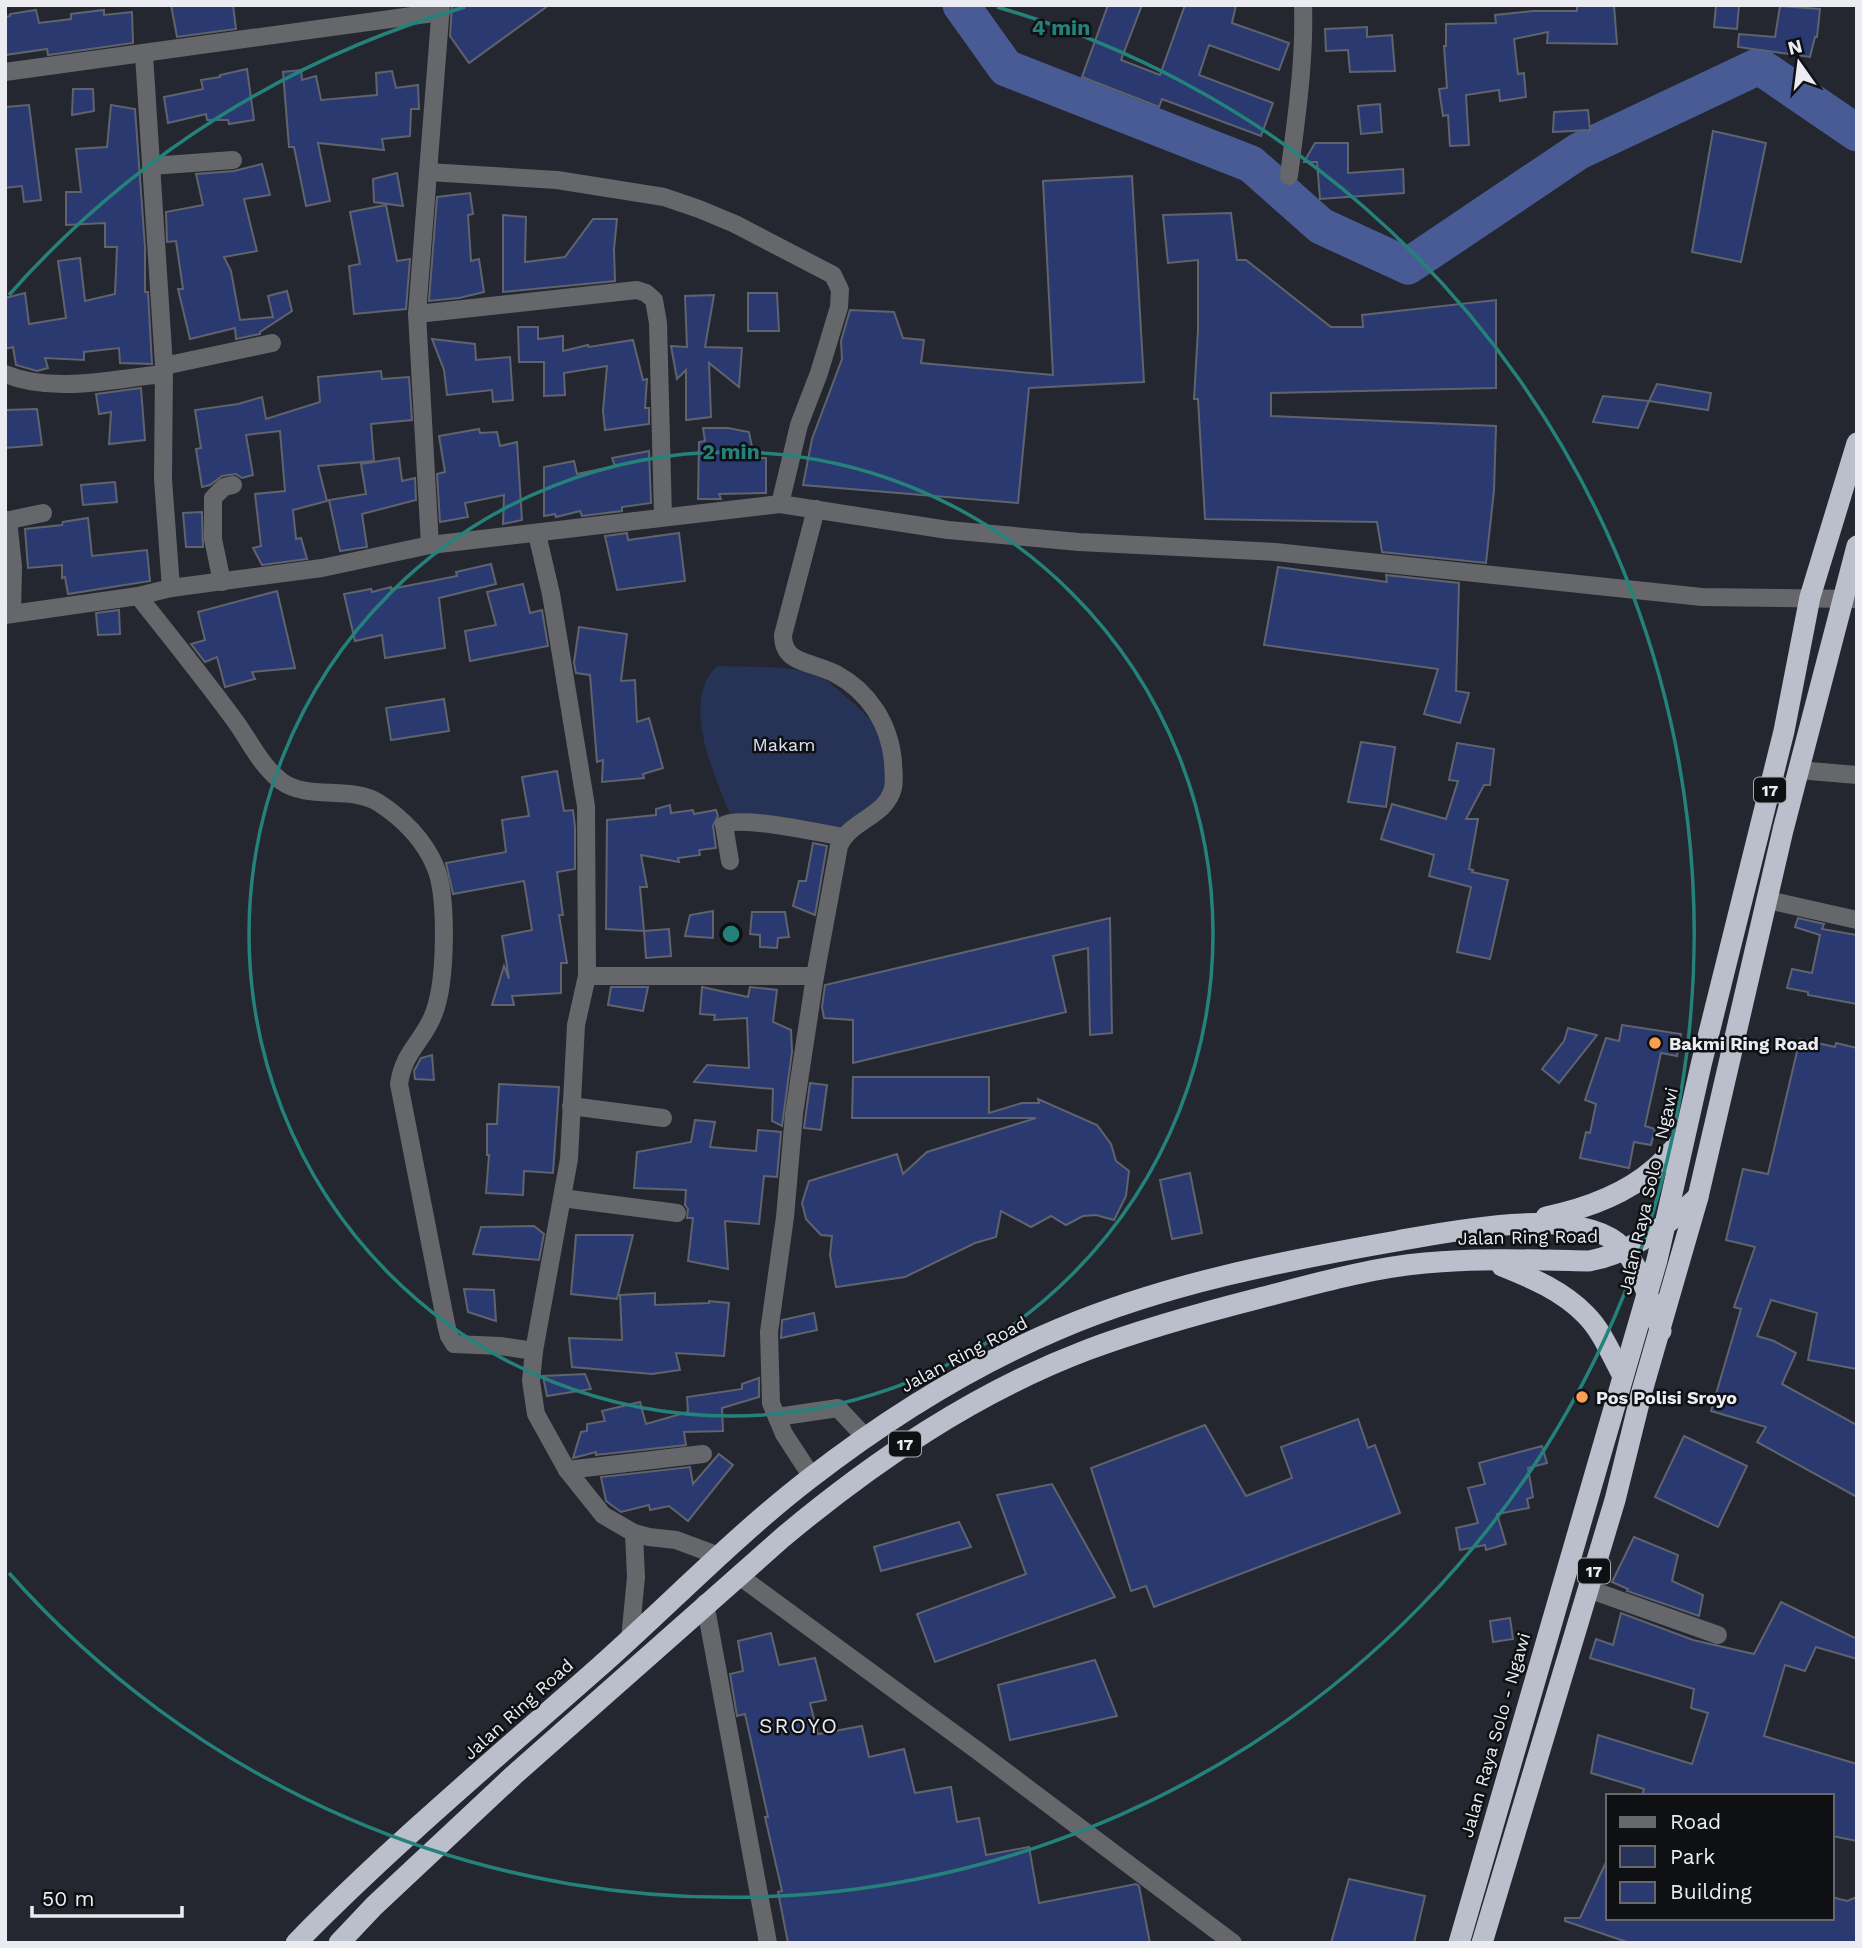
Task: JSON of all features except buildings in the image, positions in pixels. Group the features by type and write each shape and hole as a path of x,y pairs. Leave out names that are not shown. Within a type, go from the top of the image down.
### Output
{"highway":[{"name":"Jalan Raya Solo - Ngawi","path":"1458,1943 1647,1295 1784,731 1810,597 1857,443"},
{"name":"17","path":"1482,1943 1615,1500 1642,1391 1698,1197 1798,770 1849,599 1857,546"},
{"name":"17","path":"1513,1225 1599,1202 1628,1188 1654,1169 1684,1138"},
{"name":"17","path":"1623,1249 1680,1214 1698,1197"},
{"name":"Jalan Ring Road","path":"296,1943 359,1878 719,1556 812,1477 946,1386 1059,1329 1200,1283 1286,1263 1421,1237 1513,1225 1581,1227 1604,1235 1623,1249 1608,1258 1589,1261 1424,1263 1348,1276 1188,1317 1084,1351 1009,1385 904,1445 821,1505 705,1604 514,1775 374,1906 339,1943"},
{"path":"1623,1249 1647,1295 1661,1331"},
{"name":"17","path":"1491,1261 1532,1278 1566,1297 1588,1316 1623,1376"},
{"path":"498,1756 514,1775"}],"street":[{"path":"1289,176 1302,56 1303,5"},
{"path":"5,72 144,55 441,9 417,314 430,545"},
{"path":"144,55 164,370 163,479 171,587"},
{"path":"151,166 233,160"},
{"path":"428,172 556,180 664,197 735,224 833,275 840,290 839,307 819,373 799,425 780,504"},
{"path":"417,314 637,290 646,293 654,300 658,323 663,517"},
{"path":"5,374 60,384 164,370 272,343"},
{"path":"222,582 213,539 213,498 224,487 233,485"},
{"path":"43,513 7,521 13,567 8,614 138,596 171,587 322,568 430,545 780,504 948,530 1079,542 1275,552 1702,597 1849,599"},
{"path":"812,1477 791,1446 771,1403 769,1332 785,1217 794,1114 815,976 839,846 843,837 878,812 893,788 892,753 885,724 865,697 835,674 795,658 783,643 816,509"},
{"path":"537,534 551,594 586,806 587,976 576,1025 569,1159 534,1351 531,1381 533,1401 542,1426 567,1470 603,1515 634,1533 676,1540 719,1556"},
{"path":"138,596 235,720 259,758 281,780 293,788 376,801 400,819 428,853 436,869 442,909 443,946 439,992 432,1018 405,1059 399,1084 446,1324 454,1344 534,1351"},
{"path":"1798,770 1857,775"},
{"path":"730,861 724,825 731,821 843,837"},
{"path":"1768,900 1857,920"},
{"path":"587,976 815,976"},
{"path":"571,1106 663,1118"},
{"path":"562,1198 677,1213"},
{"path":"777,1417 838,1408 866,1438"},
{"path":"567,1470 703,1454"},
{"path":"629,1639 636,1577 634,1533"},
{"path":"738,1575 1233,1943"},
{"path":"1588,1589 1718,1635"},
{"path":"705,1604 768,1943"}],"green space":[{"name":"Makam","path":"717,666 794,669 821,675 860,709 876,726 884,747 887,772 885,790 875,806 842,828 730,814 709,759 701,718 701,699 706,681"}],"waterway":[{"path":"961,5 1006,68 1251,164 1321,226 1408,266 1579,151 1759,66 1857,133"}],"place":[{"name":"Bakmi Ring Road","path":"1655,1043"},
{"name":"Pos Polisi Sroyo","path":"1582,1397"}],"district":[{"name":"SROYO","path":"799,1725"}]}
